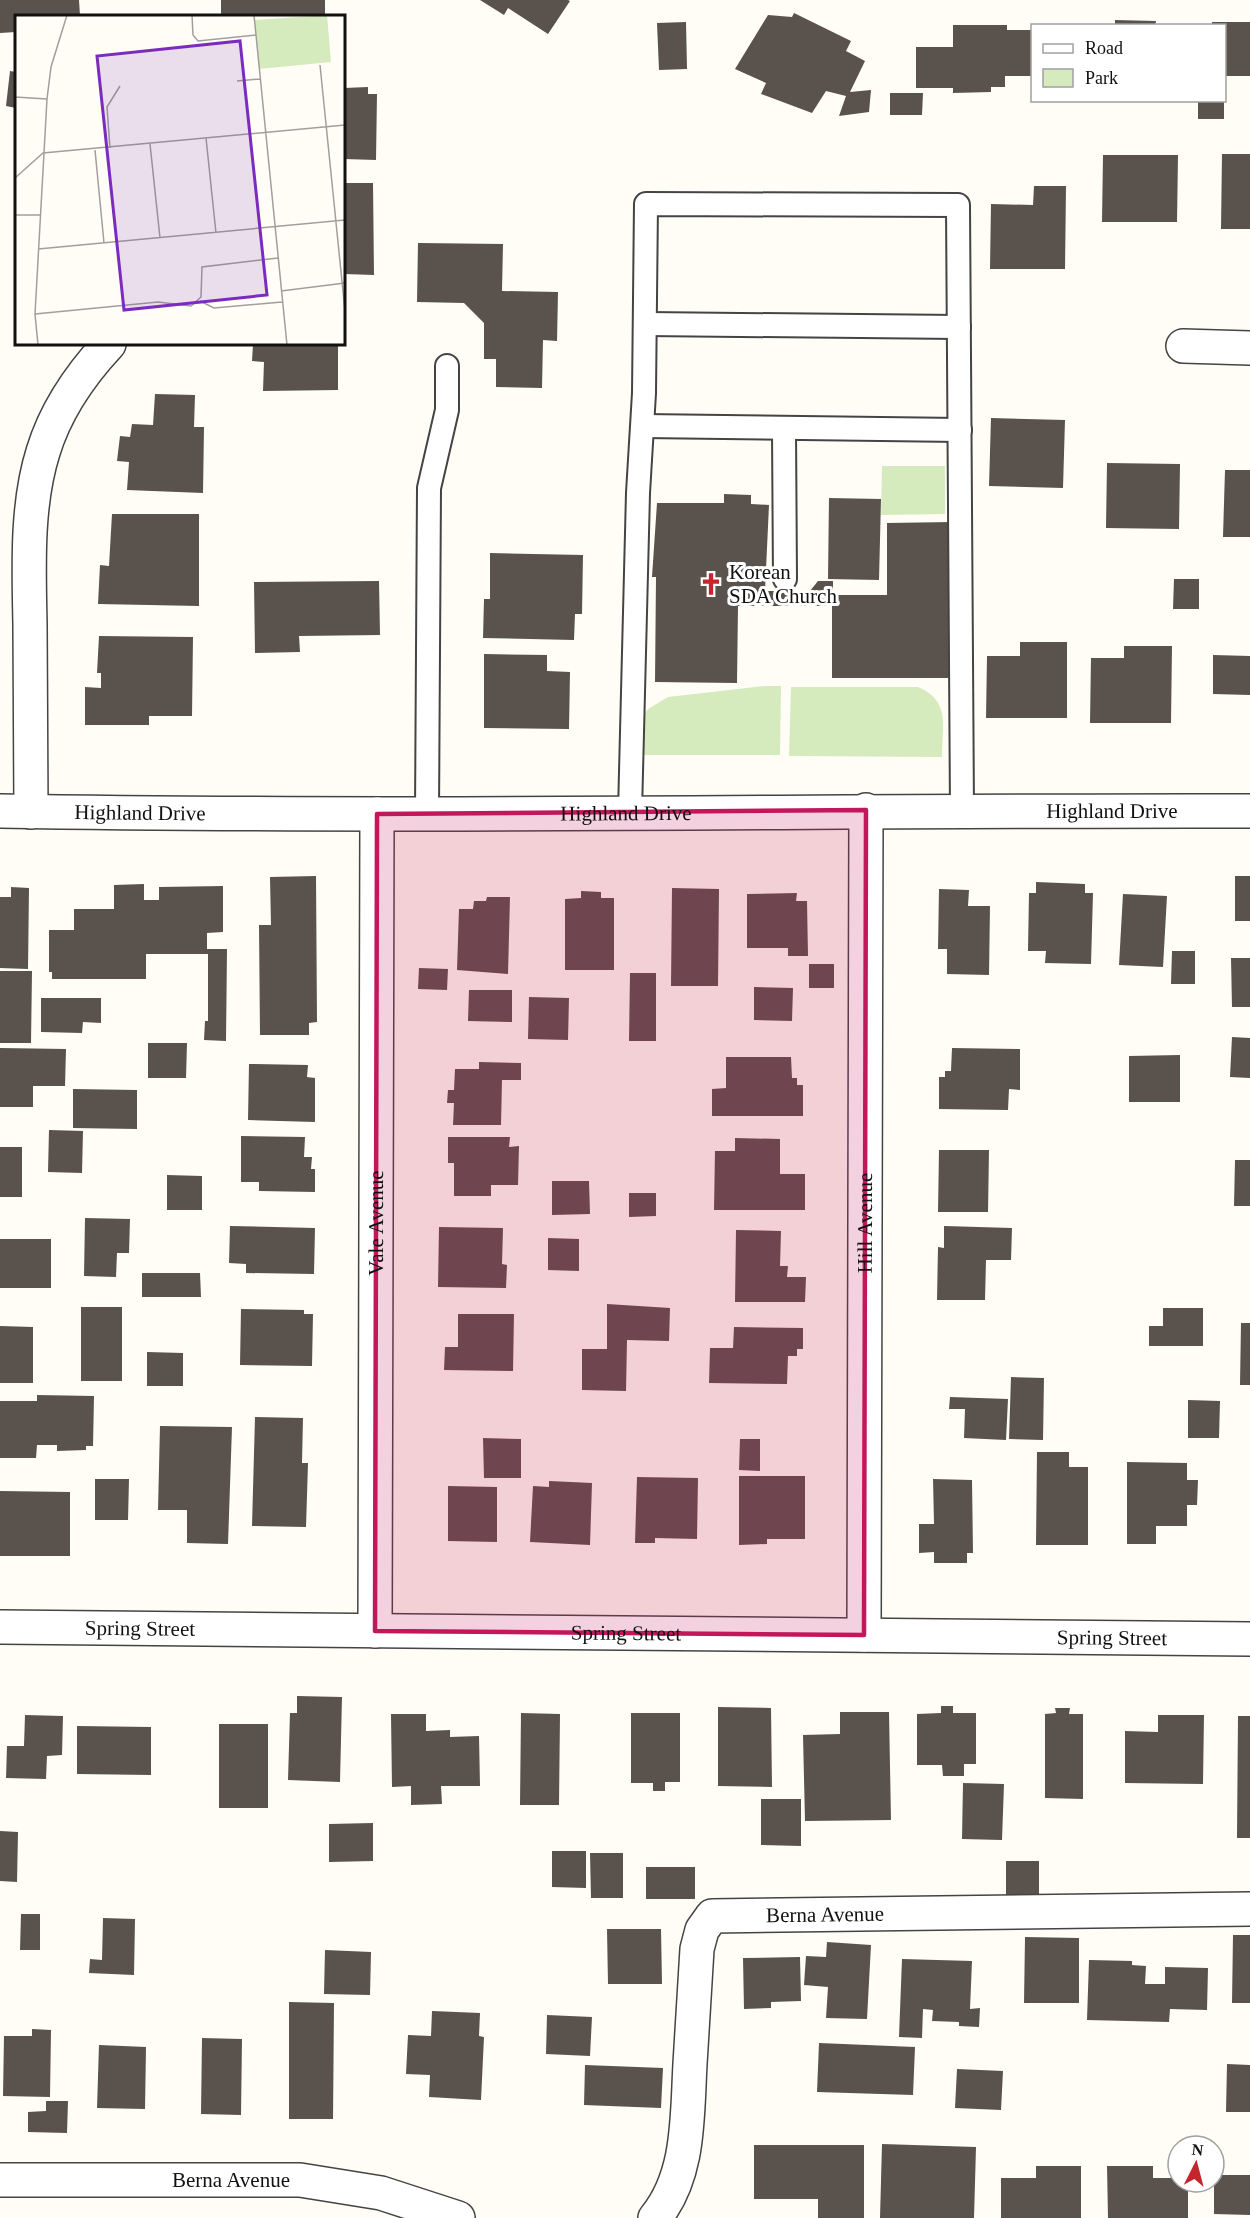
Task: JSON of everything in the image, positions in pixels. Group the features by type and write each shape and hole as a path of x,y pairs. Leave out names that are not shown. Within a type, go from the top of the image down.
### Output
{"street":[{"path":"16,812 33,510 43,452 63,407 90,364 108,345"},
{"path":"1184,346 1250,348"},
{"name":"Highland Drive","path":"16,812 427,814 866,810 1250,811"},
{"name":"Hill Avenue","path":"864,1635 866,810"},
{"name":"Vale Avenue","path":"375,1631 377,814"},
{"name":"Spring Street","path":"0,1627 1250,1639"},
{"name":"Berna Avenue","path":"665,2214 686,2141 697,1949 702,1930 712,1916 1250,1909"},
{"name":"Berna Avenue","path":"0,2180 300,2180 381,2193 458,2218"}],"lane":[{"path":"630,812 638,493 643,426 646,324 646,204 958,205 962,811"},
{"path":"646,324 959,327"},
{"path":"427,814 429,488 447,410 447,366"},
{"path":"643,426 784,430 960,430"},
{"path":"784,430 785,579"}],"highlighted area":[{"path":"866,810 864,1635 375,1631 377,814"}],"green space":[{"path":"882,466 945,466 945,514 881,515"},
{"path":"781,686 780,755 640,755 641,719 648,709 668,697"},
{"path":"791,687 918,687 936,699 940,707 943,725 942,757 789,756"}],"building":[{"path":"0,0 79,0 80,15 15,15 15,32 0,33"},
{"path":"221,0 325,0 325,15 221,15"},
{"path":"480,0 570,1 548,34 508,8 504,15"},
{"path":"794,13 851,41 846,51 865,61 850,92 871,90 869,112 839,116 846,96 826,91 812,113 761,94 766,83 735,69 768,15 792,17"},
{"path":"1115,20 1156,21 1155,24 1115,24"},
{"path":"686,22 687,69 659,70 657,23"},
{"path":"1212,22 1250,22 1250,76 1226,76 1226,24 1212,24"},
{"path":"953,25 1007,25 1007,30 1031,30 1031,76 1005,76 1005,87 991,87 991,92 953,93 953,88 916,88 916,47 953,47"},
{"path":"10,71 15,72 15,108 6,106"},
{"path":"368,87 368,94 377,94 376,160 345,159 345,88"},
{"path":"890,93 923,93 922,115 890,115"},
{"path":"1198,102 1224,102 1224,119 1198,119"},
{"path":"1222,154 1250,154 1250,229 1221,229"},
{"path":"1103,155 1178,155 1177,222 1102,222"},
{"path":"345,183 373,183 374,275 345,274"},
{"path":"1034,186 1066,186 1065,269 990,269 991,204 1033,205"},
{"path":"418,243 503,244 502,291 558,292 557,341 543,340 542,388 496,387 496,359 484,359 484,323 464,303 417,302"},
{"path":"253,345 338,345 338,390 263,391 264,362 252,361"},
{"path":"155,394 195,395 194,427 204,427 203,493 127,490 129,462 117,461 120,436 130,437 132,424 153,425"},
{"path":"991,418 1065,420 1063,488 989,486"},
{"path":"1107,463 1180,464 1179,529 1106,528"},
{"path":"1225,470 1250,470 1250,537 1223,537"},
{"path":"724,494 751,495 751,504 769,505 765,591 810,591 818,581 833,581 833,595 887,595 887,523 952,522 952,678 832,678 832,606 738,606 737,683 655,682 656,577 652,577 657,503 724,503"},
{"path":"829,498 881,499 879,580 828,579"},
{"path":"112,514 199,514 199,606 98,604 100,565 109,566"},
{"path":"490,553 583,555 582,614 575,614 574,640 483,638 484,599 490,599"},
{"path":"1174,579 1199,579 1199,609 1173,609"},
{"path":"379,581 380,635 299,636 300,652 255,653 254,582"},
{"path":"99,636 193,637 192,716 149,716 149,725 85,725 85,687 101,688 101,673 97,673"},
{"path":"1020,642 1067,642 1067,718 986,718 987,656 1020,656"},
{"path":"1124,646 1172,646 1171,723 1090,723 1091,658 1124,658"},
{"path":"484,654 547,655 547,671 570,672 569,729 484,728"},
{"path":"1213,655 1250,656 1250,695 1213,694"},
{"path":"316,876 317,1022 309,1023 309,1035 260,1035 259,925 271,925 270,877"},
{"path":"1235,876 1250,876 1250,921 1235,921"},
{"path":"1036,882 1085,884 1085,893 1093,893 1091,964 1045,963 1046,951 1028,951 1029,893 1036,893"},
{"path":"144,884 144,900 159,900 159,887 223,886 223,932 207,933 207,949 227,949 226,1041 204,1040 205,1021 208,1021 208,954 146,954 146,979 52,979 52,972 49,972 49,930 74,930 74,909 114,909 114,885"},
{"path":"11,887 29,888 28,969 0,968 0,897 11,897"},
{"path":"672,888 719,889 718,986 671,986"},
{"path":"939,889 969,890 968,906 990,906 989,975 947,974 947,949 938,949"},
{"path":"581,891 601,892 601,898 614,898 614,970 565,970 565,899 581,898"},
{"path":"797,893 796,901 807,901 808,956 788,956 788,948 747,948 747,894"},
{"path":"1123,894 1167,896 1163,967 1119,965"},
{"path":"487,897 510,897 508,974 457,970 459,909 473,909 474,901 486,901"},
{"path":"1172,951 1195,951 1195,984 1171,984"},
{"path":"1231,958 1250,958 1250,1007 1232,1007"},
{"path":"809,964 834,964 834,988 809,988"},
{"path":"419,968 448,969 447,990 418,989"},
{"path":"0,971 32,971 31,1043 0,1043"},
{"path":"630,973 656,973 656,1041 629,1041"},
{"path":"754,987 793,988 792,1021 754,1020"},
{"path":"469,990 512,990 512,1022 468,1021"},
{"path":"529,997 569,998 568,1040 528,1039"},
{"path":"41,998 101,998 101,1023 83,1022 82,1033 41,1032"},
{"path":"1232,1037 1250,1038 1250,1078 1230,1077"},
{"path":"148,1043 187,1043 186,1078 148,1078"},
{"path":"0,1048 66,1049 65,1086 33,1086 33,1107 0,1107"},
{"path":"952,1048 1020,1049 1020,1090 1009,1089 1008,1110 939,1109 939,1077 945,1077 945,1071 951,1071"},
{"path":"1180,1055 1180,1102 1129,1102 1129,1056"},
{"path":"726,1057 791,1057 792,1078 797,1078 797,1085 803,1085 803,1116 712,1116 712,1089 726,1088"},
{"path":"479,1062 521,1063 521,1080 502,1080 501,1125 453,1125 454,1103 447,1103 448,1090 454,1090 455,1069 479,1069"},
{"path":"249,1064 308,1065 307,1077 315,1078 315,1122 248,1120"},
{"path":"73,1089 137,1090 137,1129 73,1128"},
{"path":"49,1130 83,1131 82,1173 48,1172"},
{"path":"241,1136 305,1137 304,1157 312,1157 311,1169 315,1169 315,1192 259,1191 259,1182 241,1182"},
{"path":"448,1137 510,1137 509,1147 519,1146 518,1185 491,1185 491,1196 454,1196 454,1163 448,1163"},
{"path":"735,1138 780,1139 780,1174 805,1174 805,1210 714,1210 715,1151 735,1151"},
{"path":"0,1147 22,1147 22,1197 0,1197"},
{"path":"939,1150 989,1150 988,1212 938,1212"},
{"path":"1235,1160 1250,1160 1250,1206 1234,1206"},
{"path":"167,1175 202,1176 202,1210 167,1210"},
{"path":"552,1181 589,1181 590,1214 552,1215"},
{"path":"629,1193 656,1193 656,1216 629,1217"},
{"path":"85,1218 130,1219 129,1253 117,1253 116,1277 84,1276"},
{"path":"230,1226 315,1228 314,1274 246,1273 246,1264 229,1263"},
{"path":"944,1226 1012,1228 1011,1260 986,1260 985,1300 937,1300 938,1247 944,1248"},
{"path":"439,1227 503,1228 502,1264 507,1265 506,1288 438,1287"},
{"path":"736,1230 781,1231 780,1266 788,1266 787,1277 806,1277 805,1302 735,1302"},
{"path":"548,1238 579,1239 579,1271 548,1270"},
{"path":"0,1239 51,1239 51,1288 0,1288"},
{"path":"142,1273 200,1273 201,1297 142,1297"},
{"path":"607,1304 670,1308 669,1341 627,1340 626,1391 582,1390 582,1349 607,1349"},
{"path":"81,1307 122,1307 122,1381 81,1381"},
{"path":"1163,1308 1203,1308 1203,1346 1149,1346 1149,1326 1163,1326"},
{"path":"241,1309 304,1310 304,1314 313,1314 312,1366 240,1365"},
{"path":"458,1314 514,1314 513,1371 444,1370 445,1347 458,1347"},
{"path":"1241,1323 1250,1323 1250,1385 1240,1385"},
{"path":"0,1326 33,1327 33,1383 0,1383"},
{"path":"734,1327 803,1328 803,1349 797,1349 797,1356 788,1356 787,1384 709,1383 710,1348 733,1348"},
{"path":"147,1352 183,1353 183,1386 147,1386"},
{"path":"1011,1377 1044,1378 1043,1440 1009,1439"},
{"path":"37,1395 94,1396 93,1446 86,1446 86,1450 57,1451 57,1445 37,1445 36,1458 0,1458 0,1401 37,1401"},
{"path":"950,1397 1008,1399 1006,1440 964,1438 965,1409 949,1409"},
{"path":"1188,1400 1220,1401 1219,1438 1188,1438"},
{"path":"255,1417 303,1418 302,1463 308,1463 306,1527 252,1526"},
{"path":"160,1426 232,1427 228,1544 187,1543 187,1510 158,1510"},
{"path":"483,1438 521,1439 521,1478 484,1478"},
{"path":"740,1439 760,1439 760,1471 739,1470"},
{"path":"1037,1452 1069,1452 1069,1467 1088,1467 1088,1545 1036,1545"},
{"path":"1127,1462 1187,1463 1187,1480 1198,1480 1197,1505 1187,1505 1187,1526 1156,1526 1156,1544 1127,1544"},
{"path":"739,1476 805,1476 805,1539 767,1539 767,1544 739,1545"},
{"path":"637,1477 698,1478 697,1539 655,1538 655,1543 635,1543"},
{"path":"95,1479 129,1479 128,1520 95,1520"},
{"path":"933,1479 972,1480 973,1553 967,1553 967,1563 934,1563 934,1552 919,1553 919,1524 934,1524"},
{"path":"549,1481 592,1483 590,1545 530,1542 533,1486 549,1487"},
{"path":"448,1486 497,1487 497,1542 448,1541"},
{"path":"0,1491 70,1492 70,1556 0,1556"},
{"path":"297,1696 342,1697 340,1782 288,1780 290,1713 297,1713"},
{"path":"941,1706 953,1706 953,1713 976,1713 976,1764 964,1764 964,1776 943,1776 942,1765 917,1765 917,1714 941,1713"},
{"path":"718,1707 771,1708 772,1787 718,1786"},
{"path":"1055,1708 1070,1708 1069,1714 1083,1714 1083,1799 1045,1798 1045,1714 1056,1713"},
{"path":"840,1712 889,1712 891,1820 805,1821 803,1735 840,1734"},
{"path":"521,1713 560,1714 559,1805 520,1805"},
{"path":"631,1713 680,1713 680,1782 665,1782 665,1791 653,1791 653,1783 631,1783"},
{"path":"391,1714 426,1714 426,1731 450,1730 450,1737 479,1736 480,1786 441,1786 442,1804 411,1805 411,1786 392,1787"},
{"path":"25,1715 63,1716 62,1755 47,1756 46,1779 6,1778 7,1746 24,1746"},
{"path":"1158,1715 1204,1715 1203,1784 1125,1783 1125,1731 1158,1732"},
{"path":"1238,1716 1250,1716 1250,1838 1237,1838"},
{"path":"219,1724 268,1724 268,1808 219,1808"},
{"path":"77,1726 151,1727 151,1775 77,1774"},
{"path":"963,1783 1004,1784 1002,1840 962,1839"},
{"path":"761,1799 801,1799 801,1846 761,1845"},
{"path":"373,1823 373,1861 329,1862 329,1824"},
{"path":"0,1831 18,1832 17,1882 0,1881"},
{"path":"552,1851 586,1851 586,1888 552,1887"},
{"path":"590,1853 623,1853 623,1898 591,1898"},
{"path":"1006,1861 1039,1861 1039,1897 1006,1897"},
{"path":"646,1867 695,1867 695,1899 646,1899"},
{"path":"21,1914 40,1914 40,1950 20,1950"},
{"path":"103,1918 135,1919 134,1975 89,1973 90,1959 102,1960"},
{"path":"607,1929 661,1929 662,1984 608,1984"},
{"path":"1233,1935 1250,1935 1250,2003 1232,2003"},
{"path":"1025,1937 1079,1938 1079,2003 1024,2003"},
{"path":"827,1942 871,1945 867,2019 826,2018 828,1987 804,1985 806,1956 826,1957"},
{"path":"325,1950 371,1952 370,1995 324,1994"},
{"path":"800,1957 801,2001 771,2002 771,2008 744,2009 743,1958"},
{"path":"902,1959 972,1961 970,2009 980,2008 979,2027 959,2026 959,2022 932,2021 933,2010 923,2009 922,2038 899,2037"},
{"path":"1089,1960 1132,1961 1132,1965 1146,1966 1145,1984 1165,1984 1165,1967 1208,1968 1207,2010 1170,2009 1169,2022 1087,2020"},
{"path":"289,2002 334,2003 333,2119 289,2119"},
{"path":"432,2011 480,2013 479,2036 484,2037 481,2100 429,2097 430,2075 406,2074 408,2035 431,2036"},
{"path":"547,2015 592,2017 590,2056 546,2054"},
{"path":"32,2029 51,2030 50,2097 3,2096 4,2036 32,2036"},
{"path":"202,2038 242,2039 241,2115 201,2114"},
{"path":"819,2043 915,2047 913,2095 817,2092"},
{"path":"99,2045 146,2047 145,2109 97,2108"},
{"path":"1227,2064 1250,2065 1250,2112 1226,2112"},
{"path":"585,2065 663,2068 661,2108 584,2105"},
{"path":"957,2069 1003,2071 1001,2110 955,2108"},
{"path":"46,2101 68,2101 67,2133 28,2132 28,2112 46,2111"},
{"path":"882,2144 976,2147 974,2218 880,2218"},
{"path":"754,2145 864,2145 864,2218 818,2218 818,2199 754,2199"},
{"path":"1036,2166 1081,2166 1081,2218 1001,2218 1001,2178 1036,2178"},
{"path":"1107,2166 1153,2166 1153,2178 1166,2178 1166,2194 1188,2194 1188,2218 1108,2218"},
{"path":"1226,2175 1250,2175 1250,2215 1214,2214 1214,2194 1226,2194"}],"place":[{"name":"Korean SDA Church","path":"711,584"}]}
